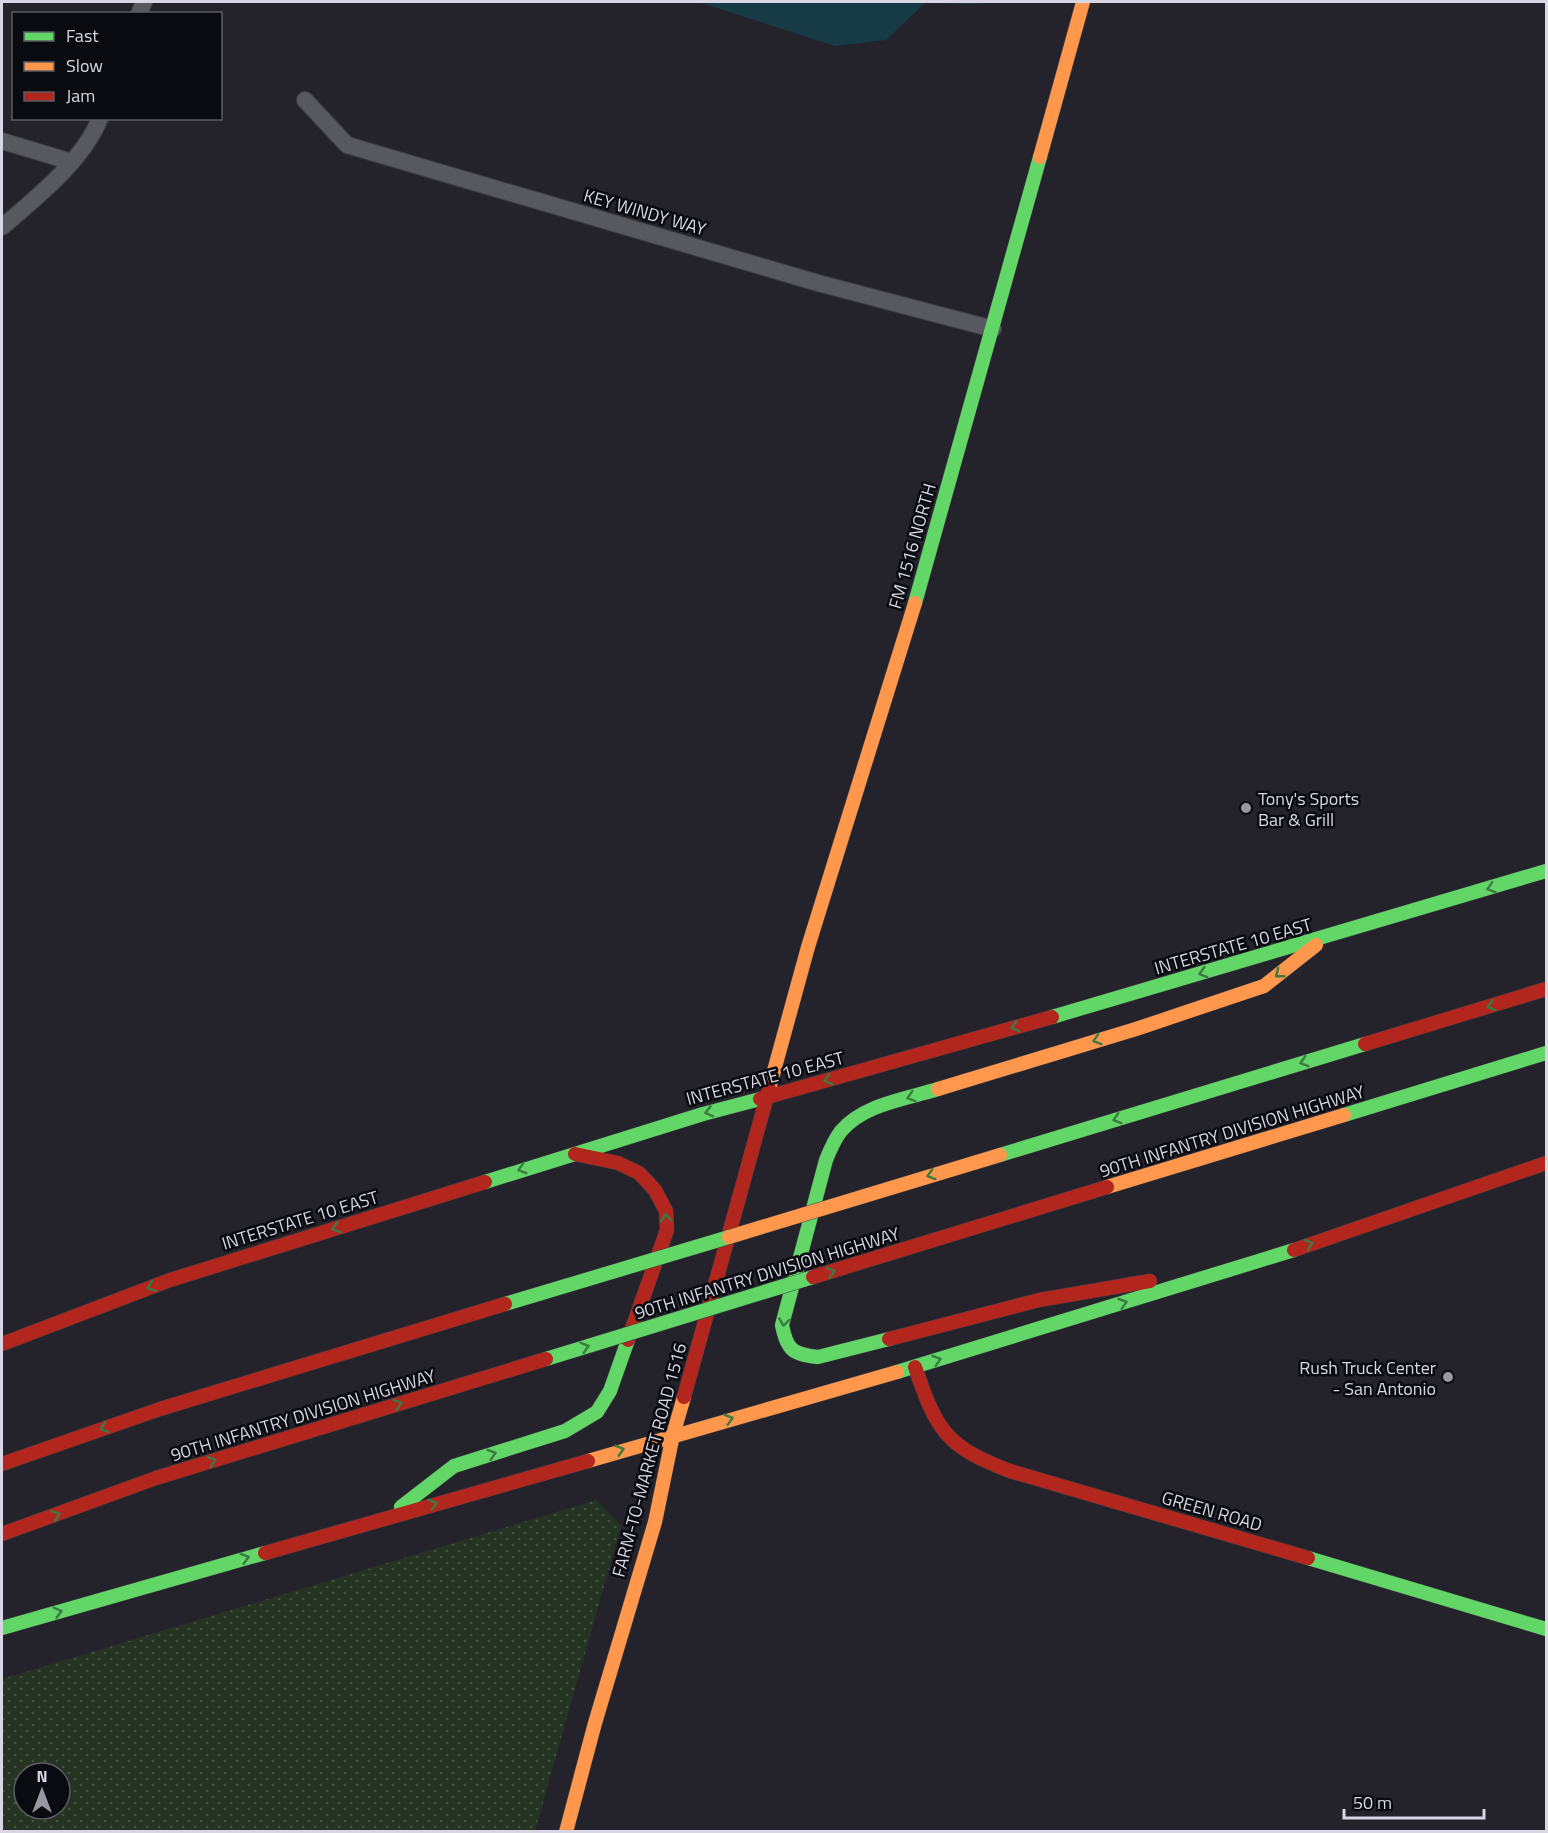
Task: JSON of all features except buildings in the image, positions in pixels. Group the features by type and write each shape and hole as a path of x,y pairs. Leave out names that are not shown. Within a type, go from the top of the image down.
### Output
{"main road":[{"name":"FM 1516 NORTH","path":"765,1098 854,792 928,560 1083,2"},
{"name":"INTERSTATE 10 EAST","path":"2,1344 170,1280 703,1114 1325,938 1546,871"},
{"path":"1242,1266 1039,1300 818,1357 796,1354 784,1343 782,1325 826,1160 836,1137 848,1123 869,1110 1136,1029 1264,986 1325,938"},
{"path":"2,1464 160,1409 1546,989"},
{"name":"90TH INFANTRY DIVISION HIGHWAY","path":"2,1534 156,1478 1546,1053"},
{"name":"FARM-TO-MARKET ROAD 1516","path":"566,1832 598,1712 655,1522 673,1435 765,1098"},
{"path":"390,1516 454,1466 565,1431 597,1412 610,1391 666,1230 666,1211 655,1190 639,1173 618,1163 573,1154"},
{"path":"2,1628 915,1367 1242,1266 1546,1163"},
{"name":"GREEN ROAD","path":"915,1367 936,1420 947,1436 983,1461 1010,1471 1546,1629"}],"street":[{"name":"KEY WINDY WAY","path":"305,100 347,145 818,283 993,329"},
{"path":"2,227 72,162 99,120"},
{"path":"2,141 72,162"}],"green space":[{"path":"596,1500 621,1526 535,1831 2,1831 2,1679"}],"water":[{"path":"699,2 981,2 980,4 925,3 886,40 835,46"}],"traffic: fast":[{"path":"915,603 1040,157"},
{"path":"1052,1017 1546,871"},
{"path":"1000,1155 1365,1044"},
{"path":"1344,1115 1546,1053"},
{"path":"889,1339 818,1357 792,1350 786,1341 782,1325 826,1160 839,1134 850,1122 873,1108 938,1089"},
{"path":"485,1182 703,1114 760,1099"},
{"path":"505,1304 729,1237"},
{"path":"897,1372 1294,1250"},
{"path":"546,1359 813,1277"},
{"path":"401,1507 454,1466 565,1431 597,1412 610,1391 628,1340"},
{"path":"2,1628 265,1553"},
{"path":"1308,1558 1546,1629"}],"traffic: slow":[{"path":"1040,157 1083,2"},
{"path":"769,1089 808,947 915,603"},
{"path":"938,1089 1136,1029 1264,986 1316,945"},
{"path":"1107,1187 1344,1115"},
{"path":"729,1237 1000,1155"},
{"path":"588,1461 897,1372"},
{"path":"566,1832 595,1723 655,1522 673,1435 684,1397"}],"traffic: jam":[{"path":"1365,1044 1546,989"},
{"path":"760,1099 1052,1017"},
{"path":"684,1397 769,1089"},
{"path":"575,1154 618,1163 639,1173 655,1190 666,1211 667,1230 628,1340"},
{"path":"1294,1250 1546,1163"},
{"path":"2,1344 170,1280 485,1182"},
{"path":"813,1277 1107,1187"},
{"path":"889,1339 1039,1300 1150,1281"},
{"path":"160,1409 505,1304"},
{"path":"156,1478 546,1359"},
{"path":"915,1367 930,1407 946,1434 957,1444 988,1462 1010,1471 1308,1558"},
{"path":"2,1464 160,1409"},
{"path":"265,1553 588,1461"},
{"path":"2,1534 156,1478"}],"place":[{"name":"Tony's Sports Bar & Grill","path":"1246,808"},
{"name":"Rush Truck Center - San Antonio","path":"1448,1377"}]}
